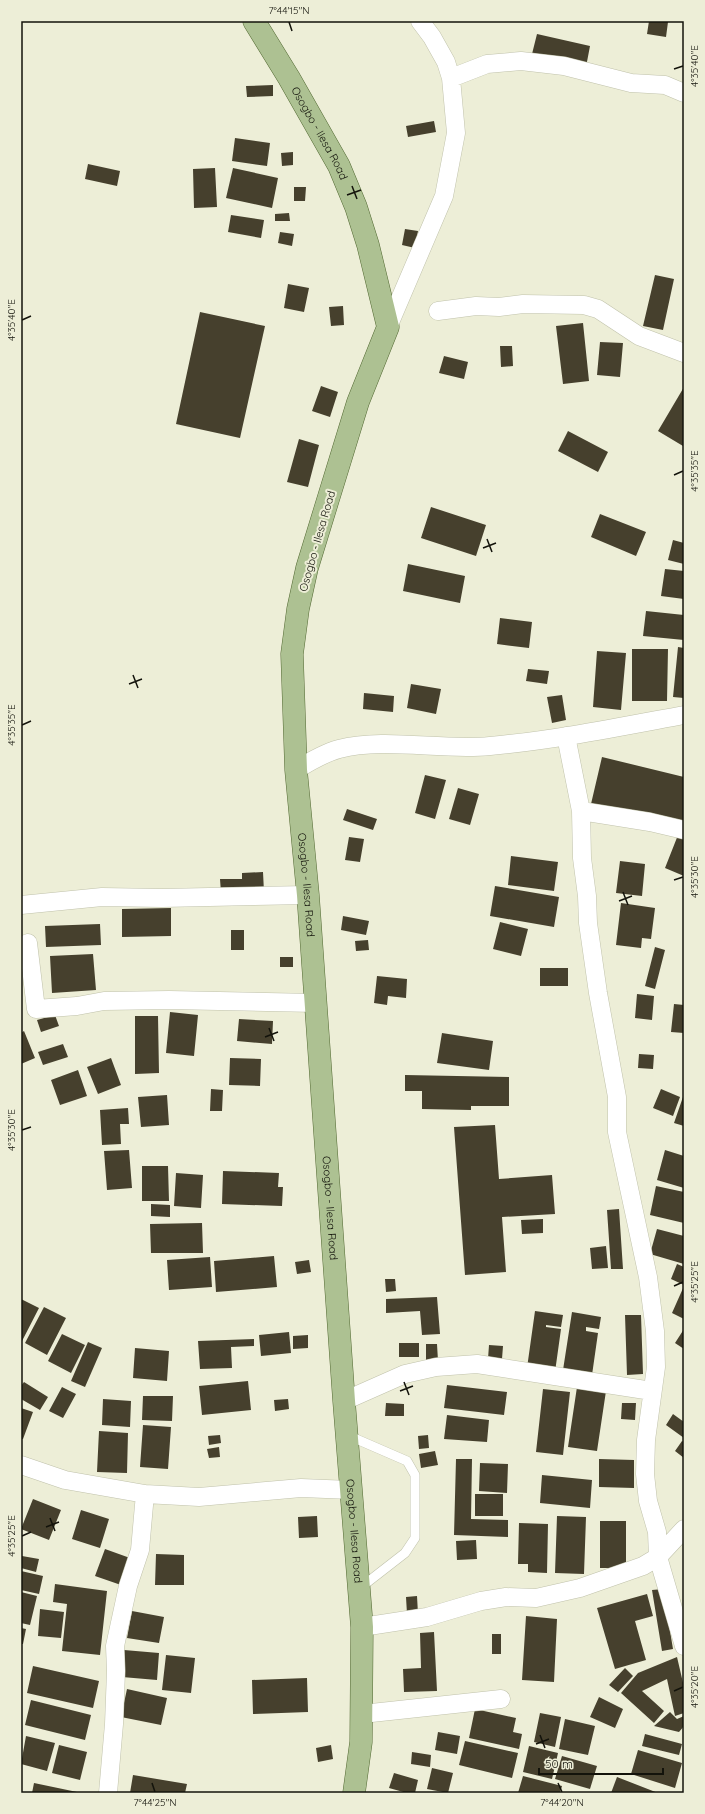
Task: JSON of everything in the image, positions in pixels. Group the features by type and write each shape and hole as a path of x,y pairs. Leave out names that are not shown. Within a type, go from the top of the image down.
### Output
{"main road":[{"name":"Osogbo - Ilesa Road","path":"254,21 289,78 339,166 356,207 368,245 388,326 358,402 306,568 298,609 292,654 296,770 308,895 346,1434 362,1627 362,1742 354,1793"}],"street":[{"path":"388,326 444,196 456,133 451,78 446,62 420,21"},
{"path":"451,78 487,64 522,61 564,66 631,83 665,85 684,93"},
{"path":"438,311 476,306 499,307 523,304 584,305 598,309 639,336 684,353"},
{"path":"296,770 314,759 338,749 365,745 475,748 538,742 684,715"},
{"path":"566,736 580,811 582,858 587,896 588,923 598,993 617,1097 617,1132 648,1277 655,1332 656,1366 646,1440 645,1474 648,1501 657,1532 658,1557 684,1646"},
{"path":"580,811 650,822 684,830"},
{"path":"21,904 102,897 162,898 308,895"},
{"path":"28,943 36,1009 77,1006 104,1001 169,1000 316,1003"},
{"path":"344,1401 405,1374 436,1367 477,1364 652,1391"},
{"path":"21,1465 65,1480 146,1494 199,1497 301,1488 351,1490"},
{"path":"108,1793 114,1717 116,1671 115,1646 128,1586 140,1550 146,1494"},
{"path":"657,1532 680,1534"},
{"path":"362,1627 427,1617 481,1601 506,1597 536,1598 580,1588 643,1566 658,1557 680,1534"},
{"path":"362,1714 501,1699"}],"lane":[{"path":"346,1434 407,1461 415,1475 414,1538 405,1553 359,1589"}],"building":[{"path":"649,21 668,22 666,37 647,34"},
{"path":"537,34 590,46 586,67 532,54"},
{"path":"273,85 273,96 247,97 246,86"},
{"path":"434,121 436,132 408,137 406,126"},
{"path":"235,138 270,143 267,166 232,161"},
{"path":"293,152 293,165 282,166 281,153"},
{"path":"88,164 120,171 117,186 85,179"},
{"path":"215,168 217,207 194,208 193,169"},
{"path":"233,168 278,178 272,208 226,198"},
{"path":"294,187 306,187 305,201 294,201"},
{"path":"289,213 290,221 275,221 275,214"},
{"path":"231,215 264,220 261,238 228,232"},
{"path":"405,229 418,231 415,248 402,245"},
{"path":"280,232 294,234 292,246 278,243"},
{"path":"655,275 674,279 663,330 643,326"},
{"path":"288,284 309,288 304,312 284,308"},
{"path":"343,306 344,325 331,326 329,307"},
{"path":"200,312 265,326 240,438 176,424"},
{"path":"583,323 589,381 563,384 556,326"},
{"path":"600,342 623,343 620,377 597,375"},
{"path":"500,346 512,346 513,366 501,367"},
{"path":"444,356 468,362 464,379 439,373"},
{"path":"321,386 338,392 330,417 312,411"},
{"path":"684,387 684,444 683,446 658,431"},
{"path":"568,431 608,452 598,472 558,451"},
{"path":"299,439 319,445 308,487 287,482"},
{"path":"431,507 486,525 476,556 421,538"},
{"path":"600,514 646,532 636,556 591,537"},
{"path":"673,540 684,543 684,564 668,560"},
{"path":"408,564 465,576 460,603 403,591"},
{"path":"665,569 684,571 684,599 661,596"},
{"path":"646,611 684,615 684,640 643,636"},
{"path":"500,618 532,622 529,648 497,644"},
{"path":"678,647 684,648 684,698 673,697"},
{"path":"632,649 668,649 667,701 632,701"},
{"path":"597,651 626,653 621,710 593,707"},
{"path":"528,669 549,671 547,684 526,681"},
{"path":"411,684 441,689 436,714 407,708"},
{"path":"364,693 394,696 393,712 363,709"},
{"path":"562,695 566,720 552,723 547,697"},
{"path":"602,757 684,777 684,822 591,804"},
{"path":"425,775 446,780 435,819 415,813"},
{"path":"458,788 479,794 470,825 449,819"},
{"path":"347,809 377,819 373,830 343,820"},
{"path":"678,835 684,838 684,876 665,868"},
{"path":"349,837 364,839 360,862 345,860"},
{"path":"511,856 558,862 554,891 508,885"},
{"path":"620,861 645,864 642,896 616,893"},
{"path":"263,872 264,892 221,893 220,879 242,879 242,873"},
{"path":"495,886 559,897 554,927 490,916"},
{"path":"621,903 655,908 651,939 642,938 641,948 616,945"},
{"path":"171,908 171,936 122,937 122,909"},
{"path":"343,916 369,921 366,935 341,930"},
{"path":"500,922 528,929 521,956 493,949"},
{"path":"100,924 101,945 46,947 45,926"},
{"path":"231,930 244,930 244,950 231,950"},
{"path":"368,940 369,950 356,951 355,941"},
{"path":"655,947 665,950 655,989 645,986"},
{"path":"93,954 96,990 52,993 50,956"},
{"path":"280,957 293,957 293,967 280,967"},
{"path":"540,968 568,968 568,986 540,986"},
{"path":"377,976 407,979 406,998 388,996 387,1005 374,1003"},
{"path":"637,994 654,996 652,1020 635,1018"},
{"path":"674,1004 684,1005 684,1033 671,1032"},
{"path":"170,1012 198,1015 194,1056 166,1053"},
{"path":"55,1015 59,1026 41,1032 37,1020"},
{"path":"135,1016 158,1016 159,1073 135,1074"},
{"path":"239,1019 273,1021 272,1044 237,1041"},
{"path":"24,1031 35,1058 21,1064 21,1033"},
{"path":"442,1033 493,1041 489,1070 437,1063"},
{"path":"63,1044 68,1057 43,1065 38,1052"},
{"path":"639,1054 654,1055 653,1069 638,1068"},
{"path":"111,1058 121,1085 98,1094 87,1067"},
{"path":"230,1058 261,1059 260,1086 229,1085"},
{"path":"78,1070 87,1096 60,1105 51,1080"},
{"path":"405,1075 509,1077 509,1106 471,1106 471,1110 422,1109 422,1091 405,1091"},
{"path":"211,1089 223,1090 222,1111 210,1111"},
{"path":"661,1089 680,1097 673,1116 653,1108"},
{"path":"684,1094 684,1126 674,1123"},
{"path":"167,1095 169,1125 141,1127 138,1097"},
{"path":"128,1108 129,1124 120,1124 121,1144 102,1145 100,1110"},
{"path":"495,1125 499,1179 552,1175 555,1214 502,1217 506,1272 465,1275 454,1127"},
{"path":"129,1150 132,1188 107,1190 104,1151"},
{"path":"665,1150 684,1156 684,1188 657,1180"},
{"path":"142,1166 168,1166 169,1201 142,1201"},
{"path":"223,1171 279,1173 278,1187 283,1187 282,1206 222,1204"},
{"path":"176,1173 203,1175 201,1208 174,1206"},
{"path":"656,1186 684,1192 684,1223 650,1215"},
{"path":"151,1204 170,1205 170,1217 151,1216"},
{"path":"619,1209 623,1269 611,1269 607,1210"},
{"path":"543,1219 543,1233 522,1234 521,1220"},
{"path":"202,1223 203,1253 151,1253 150,1224"},
{"path":"657,1229 684,1236 684,1264 650,1254"},
{"path":"606,1246 608,1268 592,1269 590,1248"},
{"path":"274,1256 277,1287 216,1292 214,1261"},
{"path":"210,1257 212,1287 169,1290 167,1260"},
{"path":"309,1260 311,1272 297,1274 295,1262"},
{"path":"677,1264 684,1267 684,1285 671,1279"},
{"path":"385,1279 395,1279 396,1291 386,1292"},
{"path":"684,1286 684,1319 672,1313"},
{"path":"437,1297 440,1334 422,1335 420,1311 386,1313 386,1299"},
{"path":"21,1299 39,1308 21,1343"},
{"path":"44,1307 66,1318 47,1355 25,1343"},
{"path":"535,1311 563,1315 561,1327 546,1325 546,1327 561,1329 555,1372 527,1368"},
{"path":"572,1312 601,1317 599,1329 586,1327 586,1331 598,1333 592,1375 563,1370"},
{"path":"625,1315 641,1315 643,1374 627,1375"},
{"path":"684,1329 684,1349 675,1343"},
{"path":"289,1332 291,1353 261,1356 259,1335"},
{"path":"62,1334 85,1345 71,1373 48,1361"},
{"path":"308,1335 308,1348 293,1349 293,1336"},
{"path":"254,1339 254,1346 231,1347 232,1368 200,1369 198,1341"},
{"path":"88,1342 102,1348 85,1387 71,1381"},
{"path":"399,1343 419,1343 419,1357 399,1357"},
{"path":"426,1344 437,1344 438,1361 426,1361"},
{"path":"489,1345 503,1346 502,1359 488,1359"},
{"path":"135,1348 169,1351 167,1381 133,1378"},
{"path":"248,1381 251,1410 202,1415 199,1386"},
{"path":"24,1382 48,1397 40,1410 21,1399 21,1386"},
{"path":"447,1385 507,1392 504,1415 444,1408"},
{"path":"62,1387 76,1394 63,1418 49,1411"},
{"path":"577,1387 606,1391 597,1451 568,1447"},
{"path":"543,1389 570,1392 563,1455 536,1452"},
{"path":"143,1396 173,1396 172,1421 142,1420"},
{"path":"103,1399 131,1401 130,1427 102,1425"},
{"path":"288,1399 289,1409 275,1411 274,1400"},
{"path":"386,1403 404,1404 404,1416 385,1416"},
{"path":"622,1403 636,1403 635,1420 621,1419"},
{"path":"21,1408 33,1412 23,1439 21,1439"},
{"path":"673,1414 684,1422 684,1438 666,1425"},
{"path":"447,1415 489,1420 487,1442 444,1439"},
{"path":"143,1425 171,1427 168,1469 140,1467"},
{"path":"99,1431 128,1433 127,1473 97,1472"},
{"path":"220,1435 221,1443 209,1445 208,1436"},
{"path":"428,1435 429,1448 419,1449 418,1436"},
{"path":"682,1441 684,1442 684,1458 675,1451"},
{"path":"219,1447 220,1457 209,1458 207,1449"},
{"path":"435,1451 438,1465 421,1468 419,1454"},
{"path":"456,1459 472,1459 471,1519 508,1520 508,1537 454,1535"},
{"path":"599,1459 634,1460 634,1488 599,1487"},
{"path":"480,1463 508,1464 507,1493 479,1491"},
{"path":"542,1475 592,1480 590,1508 540,1503"},
{"path":"475,1494 503,1494 503,1516 475,1516"},
{"path":"33,1499 61,1510 49,1540 21,1529"},
{"path":"81,1510 109,1519 100,1548 72,1539"},
{"path":"317,1516 318,1537 299,1538 298,1517"},
{"path":"557,1516 586,1517 584,1574 555,1573"},
{"path":"600,1521 626,1521 626,1568 600,1568"},
{"path":"519,1523 548,1524 547,1573 528,1572 528,1564 518,1564"},
{"path":"476,1540 477,1559 457,1560 456,1541"},
{"path":"105,1549 130,1558 121,1585 95,1576"},
{"path":"156,1554 184,1555 184,1585 155,1585"},
{"path":"22,1556 39,1559 36,1572 21,1568"},
{"path":"21,1571 43,1576 39,1594 21,1590"},
{"path":"55,1584 107,1591 100,1655 62,1651 67,1604 53,1602"},
{"path":"663,1589 673,1649 662,1651 652,1590"},
{"path":"21,1592 37,1596 30,1625 21,1623"},
{"path":"647,1594 653,1616 635,1621 646,1660 615,1669 597,1608"},
{"path":"417,1596 418,1614 407,1614 406,1597"},
{"path":"40,1609 64,1612 61,1638 38,1636"},
{"path":"132,1611 164,1617 159,1643 127,1638"},
{"path":"526,1616 557,1619 554,1682 522,1680"},
{"path":"21,1628 26,1629 23,1644 21,1644"},
{"path":"434,1632 437,1691 404,1692 403,1669 421,1668 420,1633"},
{"path":"492,1634 501,1634 501,1654 492,1654"},
{"path":"124,1650 159,1653 157,1680 122,1677"},
{"path":"166,1655 195,1658 191,1693 162,1690"},
{"path":"677,1657 684,1687 684,1713 675,1716 667,1679 642,1691 664,1711 654,1723 621,1693 638,1673"},
{"path":"33,1666 99,1681 93,1708 27,1693"},
{"path":"625,1668 633,1676 618,1692 609,1685"},
{"path":"307,1678 308,1712 253,1714 252,1680"},
{"path":"127,1689 167,1698 161,1725 121,1717"},
{"path":"599,1697 623,1709 615,1728 590,1717"},
{"path":"31,1700 91,1715 85,1740 25,1725"},
{"path":"475,1709 516,1718 513,1732 522,1734 519,1749 469,1738"},
{"path":"670,1712 677,1719 684,1716 684,1726 679,1732 654,1726"},
{"path":"540,1713 561,1717 555,1747 534,1742"},
{"path":"565,1719 595,1726 588,1755 559,1749"},
{"path":"438,1732 460,1736 457,1754 435,1750"},
{"path":"645,1734 682,1744 679,1755 642,1746"},
{"path":"26,1736 55,1743 47,1771 21,1764"},
{"path":"465,1741 518,1753 512,1778 459,1765"},
{"path":"59,1745 87,1752 80,1780 52,1773"},
{"path":"331,1745 333,1759 318,1762 316,1748"},
{"path":"529,1746 558,1753 552,1779 523,1772"},
{"path":"638,1750 682,1763 675,1788 631,1774"},
{"path":"412,1752 431,1755 430,1767 411,1764"},
{"path":"562,1756 597,1766 590,1789 555,1779"},
{"path":"432,1768 453,1773 448,1793 427,1789"},
{"path":"394,1773 418,1780 415,1793 407,1793 389,1788"},
{"path":"133,1775 187,1784 185,1793 130,1793"},
{"path":"523,1776 562,1786 560,1793 518,1793"},
{"path":"617,1777 658,1793 611,1793"},
{"path":"34,1783 77,1792 32,1793"}]}
